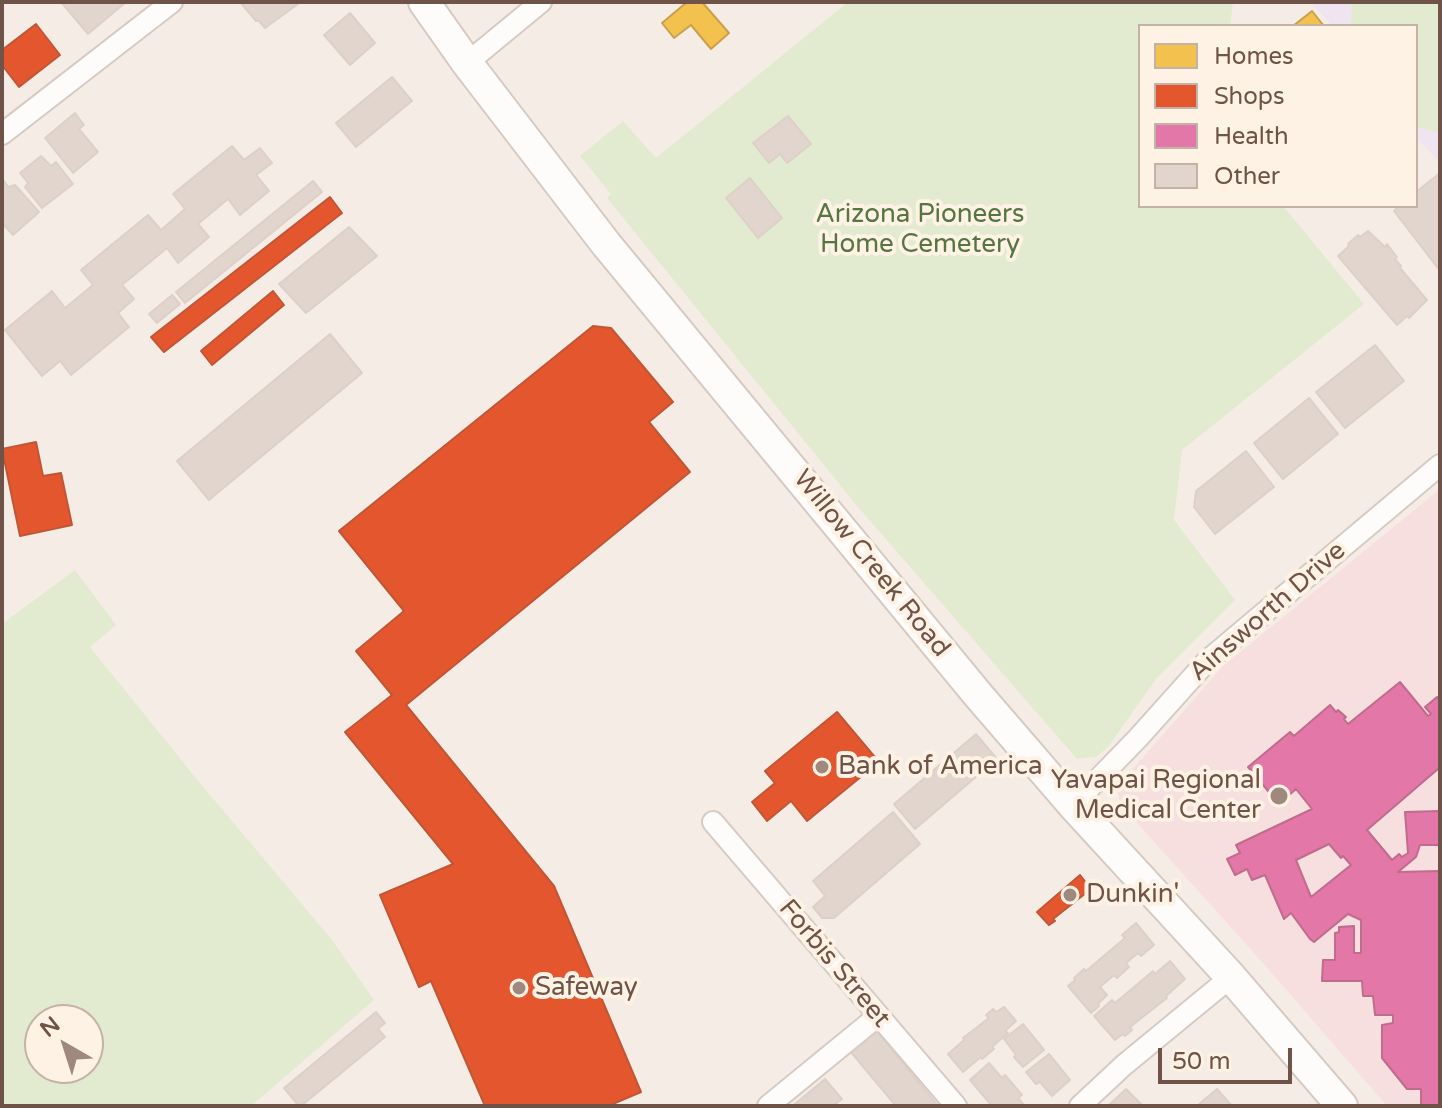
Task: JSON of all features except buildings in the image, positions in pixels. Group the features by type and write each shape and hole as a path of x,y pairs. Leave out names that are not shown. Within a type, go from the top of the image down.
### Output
{"main road":[{"name":"Willow Creek Road","path":"424,2 606,244 979,696 1073,805 1231,977 1342,1106"}],"street":[{"path":"2,134 172,2"},
{"path":"467,63 541,2"},
{"name":"Ainsworth Drive","path":"1073,805 1207,661 1440,465"},
{"name":"Forbis Street","path":"713,822 956,1106"},
{"path":"1080,1106 1124,1065 1231,977"},
{"path":"768,1106 878,1016"}],"shaded area":[{"path":"1311,2 1440,2 1440,163 1418,139 1418,24 1330,24"},
{"name":"Yavapai Regional Medical Center","path":"1440,489 1440,1106 1387,1106 1120,804 1117,787 1222,667"}],"green space":[{"name":"Arizona Pioneers Home Cemetery","path":"848,2 1233,2 1230,24 1138,24 1138,208 1285,208 1364,304 1182,450 1174,520 1235,600 1156,679 1108,747 1096,757 1077,759 858,507 607,198 611,194 580,156 623,121 656,158"},
{"path":"1352,2 1440,2 1440,133 1418,128 1418,24 1351,24"},
{"path":"75,570 116,625 90,647 332,940 374,1000 251,1106 2,1106 2,624"}],"place":[{"name":"Bank of America","path":"822,767"},
{"name":"Yavapai Regional Medical Center","path":"1279,796"},
{"name":"Dunkin'","path":"1070,895"},
{"name":"Safeway","path":"519,988"}]}
